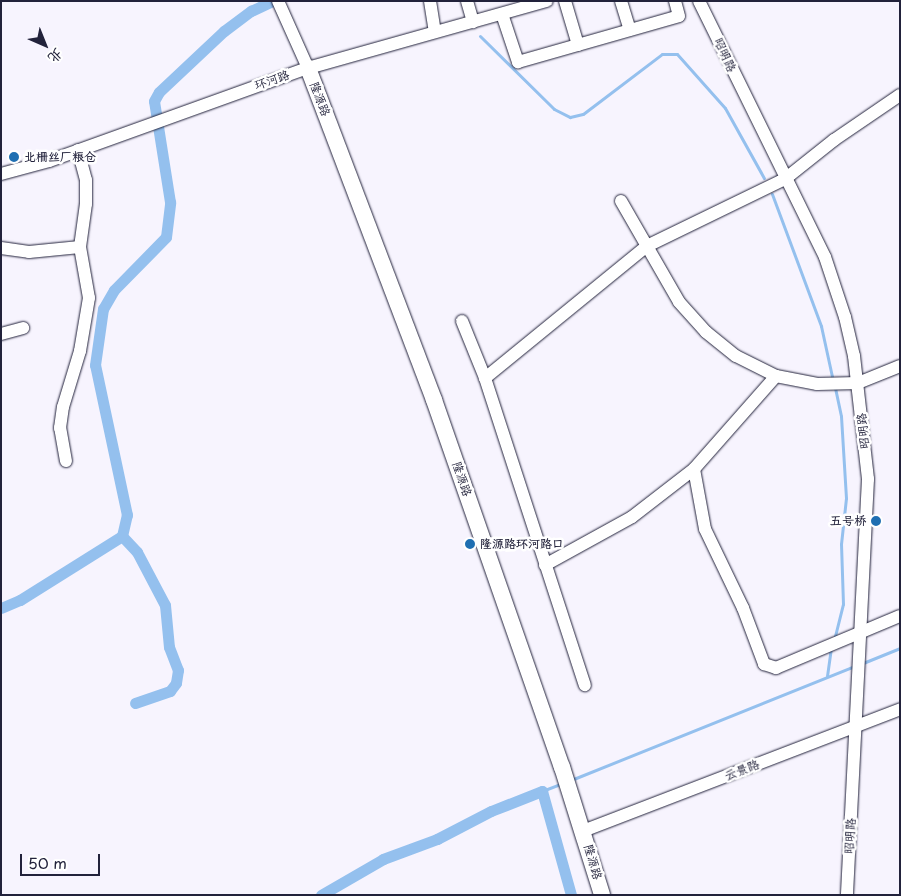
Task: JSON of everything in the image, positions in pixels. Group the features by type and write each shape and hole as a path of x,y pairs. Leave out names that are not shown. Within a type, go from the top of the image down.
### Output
{"main road":[{"name":"隆源路","path":"308,68 434,400 584,830 602,895"}],"street":[{"path":"278,1 308,68"},
{"path":"430,1 435,32"},
{"path":"467,1 473,22"},
{"name":"环河路","path":"1,174 78,150 194,107 308,68 473,22 506,9 547,1"},
{"path":"565,1 578,45"},
{"path":"621,1 630,30"},
{"path":"506,9 518,62 679,16 675,1"},
{"name":"昭明路","path":"699,1 832,275 845,317 858,383 868,479 847,895"},
{"path":"485,378 646,246 784,179 834,140 900,95"},
{"path":"66,460 60,428 63,407 80,351 89,298 80,246 86,204 86,180 78,150"},
{"path":"621,201 679,302 706,332 736,356 776,376 834,384 858,383 900,366"},
{"path":"1,248 29,252 80,246"},
{"path":"462,321 485,378 585,685"},
{"path":"1,334 24,328"},
{"path":"545,565 632,517 694,469 776,376"},
{"path":"694,469 705,530 742,608 764,664 776,668 900,616"},
{"name":"云景路","path":"584,830 900,709"}],"waterway":[{"path":"1,608 20,600 122,536 127,515 95,365 103,309 114,290 166,237 170,202 154,101 159,92 224,31 251,11 272,1"},
{"path":"480,36 554,109 570,117 583,114 662,54 677,54 725,108 764,178"},
{"path":"772,194 821,326 833,381"},
{"path":"834,640 843,604 841,544 846,498 841,416 835,387"},
{"path":"122,536 137,552 165,605 169,647 178,670 176,683 170,691 135,703"},
{"path":"863,663 900,648"},
{"path":"827,676 831,649"},
{"path":"571,780 855,666"},
{"path":"542,791 563,783"},
{"path":"321,895 383,859 437,839 491,811 542,791 571,895"}],"place":[{"name":"北栅丝厂粮仓","path":"14,157"},
{"name":"五号桥","path":"876,521"},
{"name":"隆源路环河路口","path":"470,544"}]}
